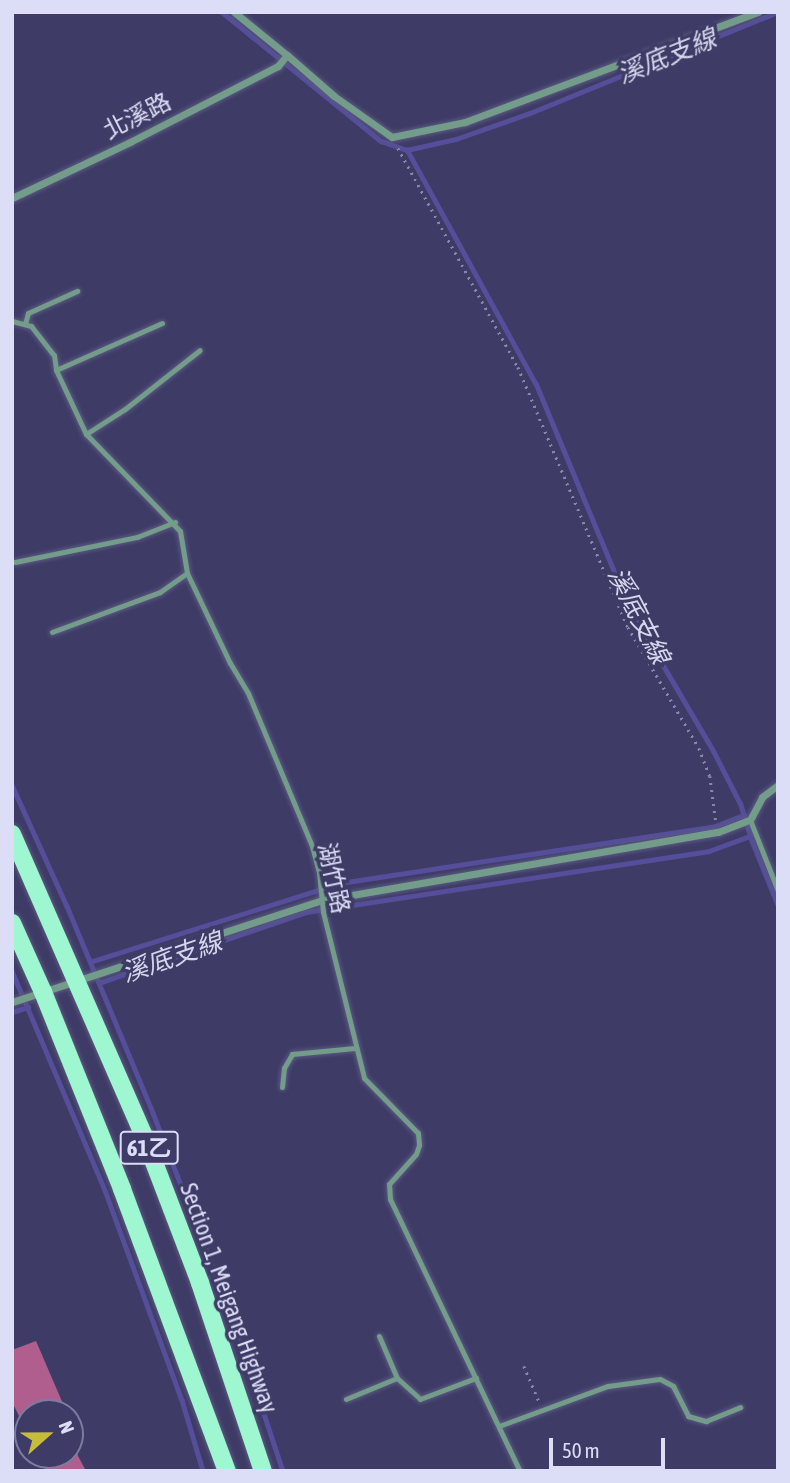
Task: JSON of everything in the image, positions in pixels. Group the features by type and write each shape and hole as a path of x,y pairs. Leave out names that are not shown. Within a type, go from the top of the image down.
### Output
{"main road":[{"name":"Section 1, Meigang Highway","path":"12,834 78,978 144,1136 200,1283 263,1471"},
{"name":"61乙","path":"12,923 43,992 122,1189 227,1471"}],"street":[{"path":"234,12 334,96 392,137 465,122 758,12"},
{"name":"北溪路","path":"12,198 130,142 278,66 287,55"},
{"path":"12,1002 78,978 323,900 718,832 750,820 762,797 778,785"}],"lane":[{"path":"12,321 25,324 28,313 77,291"},
{"path":"56,370 162,323"},
{"name":"湖竹路","path":"25,324 32,326 54,355 56,370 86,434 175,522 185,545 187,573 224,652 248,693 312,846 355,1048 364,1078 418,1133 419,1145 416,1154 389,1184 390,1199 520,1471"},
{"path":"86,434 125,409 200,351"},
{"path":"15,562 137,537 175,522"},
{"path":"52,632 160,592 187,573"},
{"path":"750,820 778,891"},
{"path":"282,1087 284,1068 292,1054 355,1048"},
{"path":"379,1336 397,1378 420,1399 476,1378"},
{"path":"346,1399 397,1378"},
{"path":"499,1426 608,1386 660,1379 673,1386 688,1416 706,1421 740,1407"}],"path":[{"path":"392,137 518,367 628,627 699,748 710,776 718,832"},
{"path":"524,1366 542,1410"}],"shaded area":[{"path":"36,1341 61,1399 14,1399 14,1406 12,1350"},
{"path":"84,1467 86,1471 45,1469"}],"waterway":[{"path":"222,12 381,141 407,150"},
{"name":"溪底支線","path":"99,983 306,912 709,851 750,836 740,804 713,751 629,608 536,385 407,150 456,139 530,113 777,12"},
{"path":"12,785 67,906 153,1113 232,1317 283,1471"},
{"path":"90,962 340,883 715,826 744,815"},
{"path":"750,836 778,905"},
{"path":"12,971 105,1190 182,1400 203,1471"},
{"name":"溪底支線","path":"12,1012 28,1007"}]}
